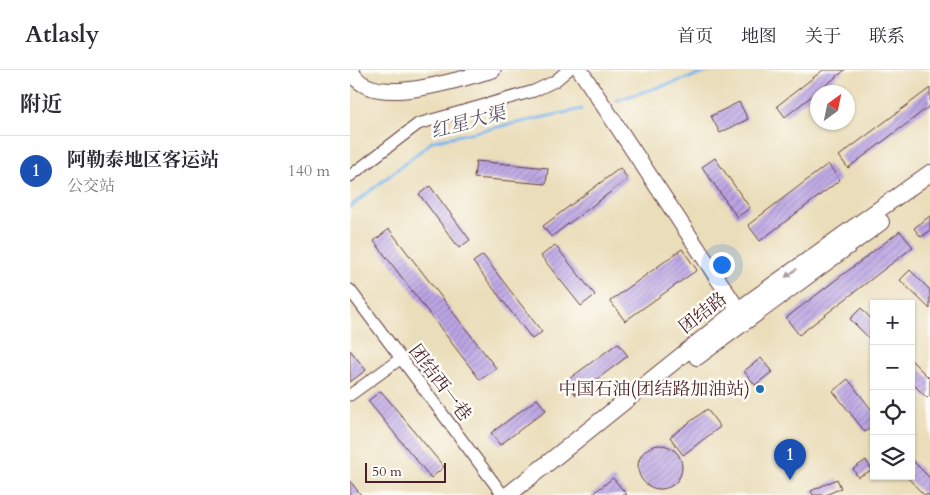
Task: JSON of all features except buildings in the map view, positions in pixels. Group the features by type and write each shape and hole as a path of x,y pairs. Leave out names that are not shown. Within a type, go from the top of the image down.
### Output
{"main road":[{"name":"团结路","path":"508,495 930,173"},
{"name":"团结路","path":"526,495 741,316 930,186"}],"street":[{"path":"351,70 354,77 379,91 411,90 493,70"},
{"path":"350,176 418,124 534,91 556,81 568,70"},
{"path":"583,75 741,316"},
{"name":"团结西一巷","path":"350,290 503,495"},
{"path":"350,395 400,359"}],"waterway":[{"name":"红星大渠","path":"617,100 714,70"},
{"name":"红星大渠","path":"350,207 433,141 582,109"}],"place":[{"name":"中国石油(团结路加油站)","path":"760,389"},
{"name":"阿勒泰地区客运站","path":"790,480"}]}
